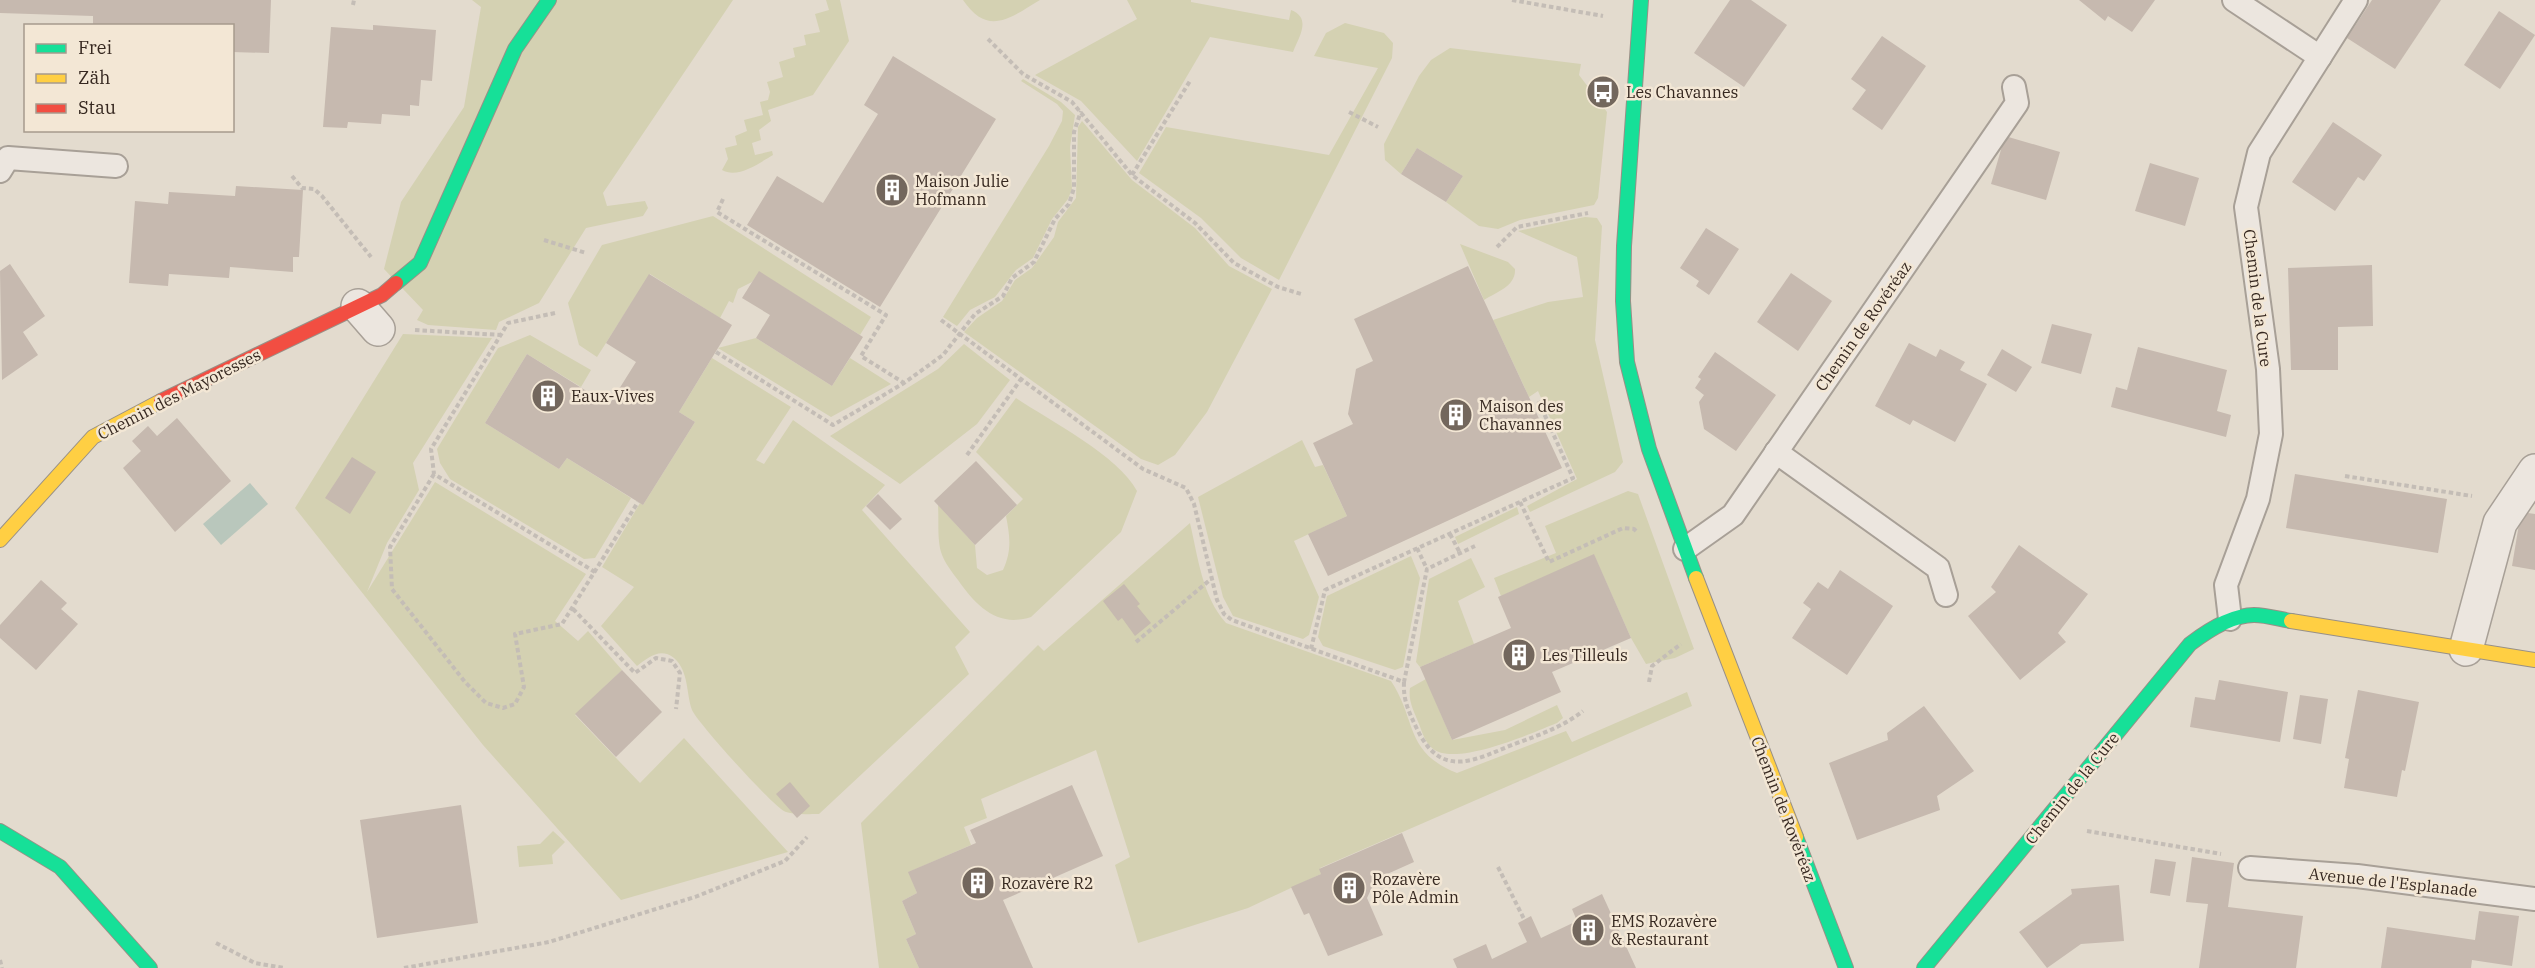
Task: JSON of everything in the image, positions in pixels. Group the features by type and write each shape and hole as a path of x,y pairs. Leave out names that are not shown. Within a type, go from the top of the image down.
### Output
{"street":[{"name":"Chemin des Mayoresses","path":"0,540 93,437 121,420 372,310 420,263 515,49 549,0"},
{"name":"Chemin de Rovéréaz","path":"1641,0 1623,301 1627,362 1649,449 1685,549 1846,968"},
{"path":"2466,649 2500,523 2535,471"},
{"name":"Chemin de la Cure","path":"1924,968 2190,644 2209,629 2230,619 2253,615 2535,660"},
{"path":"0,831 60,867 150,968"}],"lane":[{"path":"2234,0 2320,57"},
{"name":"Chemin de la Cure","path":"2230,619 2226,585 2258,499 2271,434 2268,369 2246,207 2259,153 2356,0"},
{"name":"Chemin de Rovéréaz","path":"1685,549 1732,515 2017,103 2014,87"},
{"path":"0,171 8,158 116,166"},
{"path":"1776,452 1938,568 1946,595"},
{"name":"Avenue de l'Esplanade","path":"2250,867 2357,876 2535,899"}],"path":[{"path":"1512,0 1639,22"},
{"path":"988,39 1023,74 1072,102 1132,175 1195,223 1234,263 1278,287 1301,294"},
{"path":"1132,175 1190,81"},
{"path":"716,352 833,425 904,383 944,355 975,314 1003,296 1012,278 1034,262 1055,219 1069,204 1074,188 1074,132 1081,111"},
{"path":"1349,112 1378,127"},
{"path":"292,176 302,188 314,189 322,196 371,256 372,310 501,335"},
{"path":"723,199 717,212 886,315 861,356 904,383"},
{"path":"1497,247 1517,227 1627,205"},
{"path":"544,240 586,253"},
{"path":"555,313 508,323 431,449 434,474 390,548 392,589 465,682 486,703 503,708 514,704 524,687 515,634 562,624 638,502"},
{"path":"941,320 1143,469 1186,488 1194,504 1216,600 1224,614 1232,620 1404,682"},
{"path":"967,455 1021,379"},
{"path":"1311,649 1325,590 1573,478 1538,400"},
{"path":"434,474 594,572"},
{"path":"2345,476 2452,491 2513,504"},
{"path":"1520,502 1549,562 1623,528 1634,529 1643,538"},
{"path":"1450,534 1460,553"},
{"path":"1427,569 1475,546"},
{"path":"1417,548 1427,569 1404,682 1403,701 1425,747 1435,756 1448,761 1478,760 1564,726 1583,711"},
{"path":"1136,642 1211,579"},
{"path":"573,609 635,673 656,658 672,661 680,673 676,709"},
{"path":"1649,682 1652,666 1682,644 1678,633"},
{"path":"2043,823 2240,857 2250,867"},
{"path":"404,968 549,942 695,897 785,861 807,837"},
{"path":"1498,867 1524,919"},
{"path":"216,943 255,963 284,968"},
{"path":"0,960 2,968"}],"shaded area":[{"path":"472,0 733,0 603,193 607,206 645,201 648,208 643,216 586,228 539,303 499,322 496,330 428,325 417,320 423,310 384,269 401,202 464,107 481,7"},
{"path":"826,0 840,0 849,41 813,95 768,110 771,121 759,130 761,140 752,143 755,155 772,151 773,155 755,166 735,173 722,170 728,159 725,148 737,145 735,136 747,131 744,120 763,115 760,102 768,100 770,92 767,82 783,77 779,62 795,57 793,48 806,45 804,35 820,32 815,14 829,10"},
{"path":"963,0 1040,0 1009,18 990,21 972,11"},
{"path":"1127,0 1191,0 1191,2 1289,20 1291,10 1301,18 1301,34 1293,52 1210,37 1137,161 1081,101 1035,75 1137,19"},
{"path":"1345,23 1384,33 1393,43 1392,58 1279,280 1241,258 1201,218 1139,173 1166,127 1329,155 1378,68 1314,56 1326,33"},
{"path":"1450,48 1581,64 1579,75 1607,112 1598,198 1594,205 1520,220 1498,229 1479,226 1446,202 1463,176 1417,148 1401,174 1385,160 1384,144 1419,76 1431,60"},
{"path":"1023,79 1061,102 1075,115 1070,147 1072,189 1068,199 1052,219 1033,258 1016,270 995,297 970,310 957,326 943,317 1049,146 1062,121 1063,111 1057,104 1021,81"},
{"path":"1082,121 1132,180 1195,228 1229,266 1272,289 1207,412 1175,455 1158,465 1141,459 964,332 977,318 1002,301 1015,280 1032,268 1054,237 1058,222 1076,198 1078,127"},
{"path":"713,216 871,317 860,335 759,272 752,282 738,289 733,303 729,301 720,318 650,274 597,357 579,345 568,303 602,245"},
{"path":"1585,217 1597,218 1602,226 1595,340 1623,462 1615,472 1530,512 1527,506 1577,479 1538,391 1529,397 1493,320 1548,302 1583,297 1577,257 1518,231"},
{"path":"1460,244 1508,262 1515,269 1509,284 1484,300"},
{"path":"403,334 492,338 413,463 419,490 387,543 367,592 435,482 586,574 555,621 578,641 588,631 622,670 575,715 640,783 684,738 788,852 621,900 483,745 295,508"},
{"path":"530,335 591,370 581,387 527,354 485,423 559,469 567,458 631,498 595,558 584,559 450,479 440,463 437,449 498,348"},
{"path":"756,338 832,386 850,358 891,384 831,417 718,348"},
{"path":"964,344 1010,380 977,424 900,484 830,436 938,369"},
{"path":"712,358 791,407 756,460 764,464 793,420 885,485 862,510 970,632 955,647 969,674 819,814 786,812 736,764 692,710 685,676 674,658 664,653 659,654 637,666 601,626 634,587 602,567 640,503 643,505 695,422 679,412"},
{"path":"1016,398 1100,452 1128,478 1137,491 1121,532 1031,617 1008,620 980,606 965,590 946,563 940,547 938,505 975,545 977,568 987,575 1003,570 1008,556 1009,543 1006,516 1023,499 976,452"},
{"path":"1302,440 1315,467 1323,465 1347,516 1294,541 1319,597 1309,635 1303,639 1233,616 1223,597 1198,497"},
{"path":"250,483 268,504 221,545 203,524"},
{"path":"1628,491 1638,494 1694,649 1675,658 1646,664 1631,638 1594,555 1501,596 1494,578 1556,553 1545,526"},
{"path":"1517,507 1519,514 1458,544 1455,537"},
{"path":"1190,523 1206,588 1211,601 1226,623 1391,681 1420,745 1440,765 1457,773 1566,731 1572,742 1687,692 1692,706 1320,868 1321,874 1248,908 1138,943 1115,865 1130,857 1096,750 981,799 987,818 964,827 971,845 909,872 917,893 902,901 916,934 906,939 919,968 879,968 861,823 1038,645 1044,651"},
{"path":"1411,556 1420,578 1403,667 1395,670 1323,646 1318,637 1327,596"},
{"path":"1471,558 1485,587 1458,601 1474,644 1420,667 1416,662 1429,579"},
{"path":"1426,679 1452,740 1505,730 1557,705 1563,718 1557,723 1493,747 1475,752 1443,753 1427,743 1411,702 1410,688"},
{"path":"553,831 565,842 552,855 553,864 519,867 517,846 540,844"}],"building":[{"path":"0,0 271,0 269,53 234,52 234,24 93,24 93,16 0,13"},
{"path":"1730,0 1751,0 1787,25 1744,87 1694,53"},
{"path":"2079,0 2155,0 2132,32 2108,16 2105,21"},
{"path":"2372,0 2441,0 2395,69 2347,38"},
{"path":"2499,11 2535,35 2500,89 2464,65"},
{"path":"373,25 436,30 432,81 421,80 419,106 410,105 410,116 382,114 381,124 348,122 347,128 323,127 331,27 373,30"},
{"path":"1882,36 1926,66 1882,130 1852,109 1866,90 1851,79"},
{"name":"Maison Julie Hofmann","path":"893,56 996,119 880,307 747,225 777,176 823,203 878,114 864,105"},
{"path":"2333,122 2382,155 2364,181 2358,177 2335,211 2292,182"},
{"path":"2005,136 2060,152 2046,200 1991,184"},
{"path":"1417,148 1463,176 1446,202 1401,174"},
{"path":"2150,163 2199,178 2185,226 2135,211"},
{"path":"236,186 303,190 299,257 293,257 293,272 230,267 229,278 169,274 168,286 129,283 135,201 168,204 169,192 235,196"},
{"path":"1706,228 1739,249 1709,295 1696,286 1699,281 1680,268"},
{"path":"10,264 45,316 23,332 38,355 2,380 0,271"},
{"path":"2372,265 2373,326 2338,327 2338,370 2291,370 2288,268"},
{"name":"Maison des Chavannes","path":"1468,266 1562,468 1328,576 1308,534 1347,516 1313,443 1353,424 1348,414 1356,369 1373,361 1354,319"},
{"path":"759,271 863,337 832,386 756,338 770,315 742,298"},
{"path":"1791,273 1832,301 1798,351 1757,322"},
{"name":"Eaux-Vives","path":"649,274 732,325 679,412 695,422 643,505 567,458 559,469 485,423 527,354 609,405 636,362 606,343"},
{"path":"2052,324 2092,334 2081,374 2041,363"},
{"path":"1909,343 1936,357 1940,349 1965,362 1960,370 1987,384 1955,442 1913,420 1910,425 1875,406"},
{"path":"2138,347 2227,370 2217,411 2231,415 2226,437 2111,407 2116,387 2127,390"},
{"path":"2002,349 2032,367 2016,392 1987,375"},
{"path":"1715,352 1776,395 1736,451 1704,429 1699,402 1704,395 1695,388 1701,379 1698,377"},
{"path":"177,418 231,481 175,532 123,468 141,451 132,441 148,426 157,436"},
{"path":"352,457 376,472 350,514 325,498"},
{"path":"976,461 1017,505 975,545 934,501"},
{"path":"2295,474 2447,499 2438,553 2286,528"},
{"path":"878,494 902,519 890,530 866,506"},
{"path":"2521,512 2535,514 2535,570 2512,566"},
{"path":"2019,545 2088,594 2058,633 2066,642 2020,680 1968,616 1996,592 1991,587"},
{"name":"Les Tilleuls","path":"1594,554 1631,638 1552,672 1561,692 1452,740 1420,667 1511,628 1498,597"},
{"path":"1840,570 1893,606 1847,675 1792,638 1811,609 1803,603 1818,582 1828,589"},
{"path":"41,580 67,603 61,609 78,624 36,670 0,638 0,625"},
{"path":"1124,584 1140,604 1137,606 1151,623 1135,636 1122,618 1118,621 1103,601"},
{"path":"622,670 662,712 616,757 575,714"},
{"path":"2219,680 2288,692 2280,742 2190,727 2195,697 2215,700"},
{"path":"2358,690 2419,702 2405,771 2402,770 2397,797 2344,788 2349,759 2345,758"},
{"path":"2300,695 2328,699 2321,744 2293,739"},
{"path":"1924,706 1974,771 1937,796 1940,810 1857,840 1829,763 1888,740 1887,733"},
{"path":"790,782 810,806 797,818 776,794"},
{"name":"Rozavère R2","path":"1072,785 1103,856 1003,900 1033,968 919,968 906,939 916,934 902,901 917,893 908,872 976,843 970,830"},
{"path":"461,805 478,923 377,938 360,820"},
{"name":"Rozavère Pôle Admin","path":"1402,833 1414,862 1376,879 1367,898 1383,935 1328,956 1309,913 1304,915 1291,887 1321,874 1319,869"},
{"path":"2192,857 2234,863 2228,907 2303,916 2296,968 2199,968 2208,904 2186,902"},
{"path":"2155,859 2176,862 2170,896 2150,893"},
{"path":"2119,885 2124,941 2081,944 2047,968 2019,932 2072,894 2071,889"},
{"name":"EMS Rozavère & Restaurant","path":"1602,894 1636,968 1457,968 1453,959 1486,944 1492,959 1527,942 1518,923 1531,916 1541,938 1577,921 1572,909"},
{"path":"2479,911 2519,916 2512,966 2472,960 2471,968 2381,968 2387,927 2475,940"}],"traffic: fast":[{"path":"396,283 420,263 515,49 549,0"},
{"path":"1641,0 1624,246 1623,301 1627,362 1649,449 1696,578"},
{"path":"1924,968 2190,644 2220,625 2237,618 2254,615 2291,621"},
{"path":"0,831 60,867 150,968"},
{"path":"1796,837 1846,968"}],"traffic: slow":[{"path":"0,540 93,437 161,401"},
{"path":"1696,578 1796,837"},
{"path":"2291,621 2535,660"}],"traffic: jam":[{"path":"161,401 382,295 396,283"}],"place":[{"name":"Les Chavannes","path":"1603,92"},
{"name":"Maison Julie Hofmann","path":"892,190"},
{"name":"Eaux-Vives","path":"548,396"},
{"name":"Maison des Chavannes","path":"1456,415"},
{"name":"Les Tilleuls","path":"1519,655"},
{"name":"Rozavère R2","path":"978,883"},
{"name":"Rozavère Pôle Admin","path":"1349,888"},
{"name":"EMS Rozavère & Restaurant","path":"1588,930"}]}
